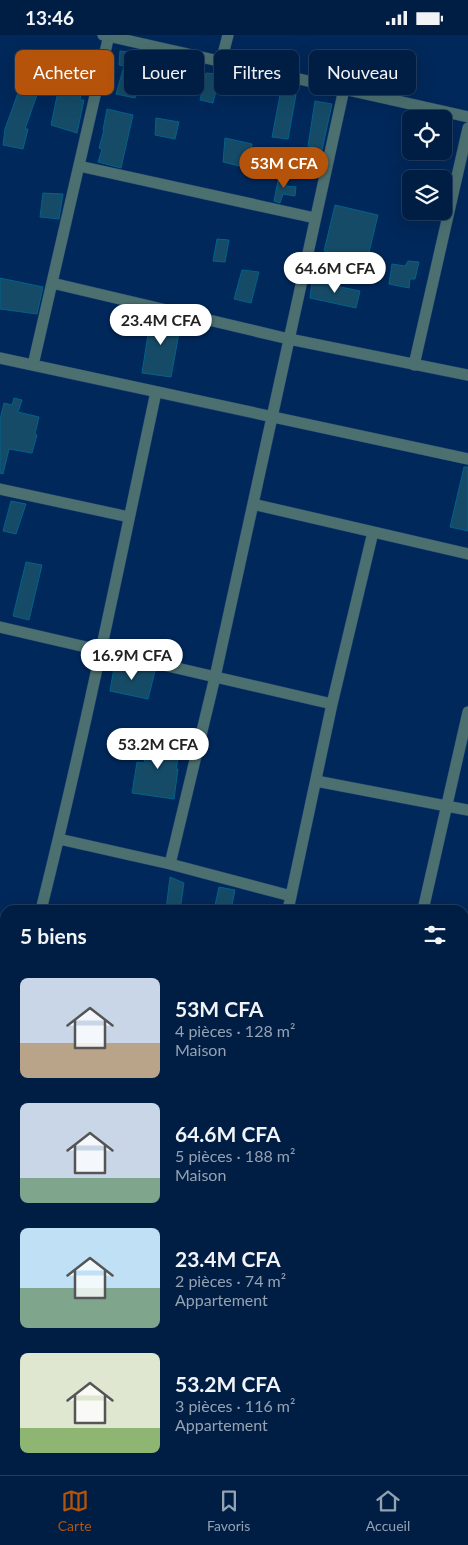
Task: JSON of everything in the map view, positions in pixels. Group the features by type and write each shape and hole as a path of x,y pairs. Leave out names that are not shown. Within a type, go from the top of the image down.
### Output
{"street":[{"path":"33,365 107,35 214,60"},
{"path":"224,50 228,35"},
{"path":"170,864 215,677 343,95"},
{"path":"371,95 468,117"},
{"path":"414,365 468,128"},
{"path":"79,166 315,218"},
{"path":"52,283 289,339 468,375"},
{"path":"0,358 468,459"},
{"path":"42,905 101,650 156,392"},
{"path":"0,489 130,517"},
{"path":"253,504 468,554"},
{"path":"289,905 332,704 373,532"},
{"path":"0,627 332,704"},
{"path":"425,905 468,712"},
{"path":"316,781 468,810"},
{"path":"59,839 170,864 290,896"}],"building":[{"path":"120,51 124,51 124,66 119,65"},
{"path":"124,66 124,95 136,95 135,98 116,94"},
{"path":"206,73 214,74 215,95 213,103 200,100 201,95 204,95"},
{"path":"17,95 37,95 25,129 28,129 23,149 3,145 5,129"},
{"path":"57,95 81,95 80,100 84,100 77,133 51,125"},
{"path":"280,95 296,95 288,139 272,137"},
{"path":"315,101 332,104 322,150 308,146"},
{"path":"107,109 133,115 121,168 98,162 102,149 99,148"},
{"path":"156,118 179,122 175,139 155,135"},
{"path":"225,138 252,144 248,168 223,162"},
{"path":"279,176 288,177 286,186 296,187 295,196 283,194 280,203 274,201"},
{"path":"43,193 63,194 59,219 40,217"},
{"path":"335,205 378,215 367,261 324,251"},
{"path":"217,239 229,240 225,262 213,261"},
{"path":"408,261 419,262 415,279 410,279 409,288 389,284 392,264 405,266"},
{"path":"242,270 259,272 251,303 234,299"},
{"path":"0,278 43,287 37,314 0,309"},
{"path":"312,281 360,291 356,308 310,298"},
{"path":"151,315 181,322 171,377 142,373"},
{"path":"14,398 22,400 18,412 39,417 35,434 37,435 32,453 9,449 3,474 0,473 0,419 4,403 12,405"},
{"path":"464,467 468,467 468,531 450,527"},
{"path":"11,501 26,504 16,534 3,531"},
{"path":"26,562 42,565 29,620 13,616"},
{"path":"115,662 155,671 148,699 110,691"},
{"path":"149,737 181,744 176,769 178,769 174,799 132,793 137,762 144,763"},
{"path":"170,877 184,883 181,905 167,905"},
{"path":"219,887 235,890 232,905 215,905"}]}
